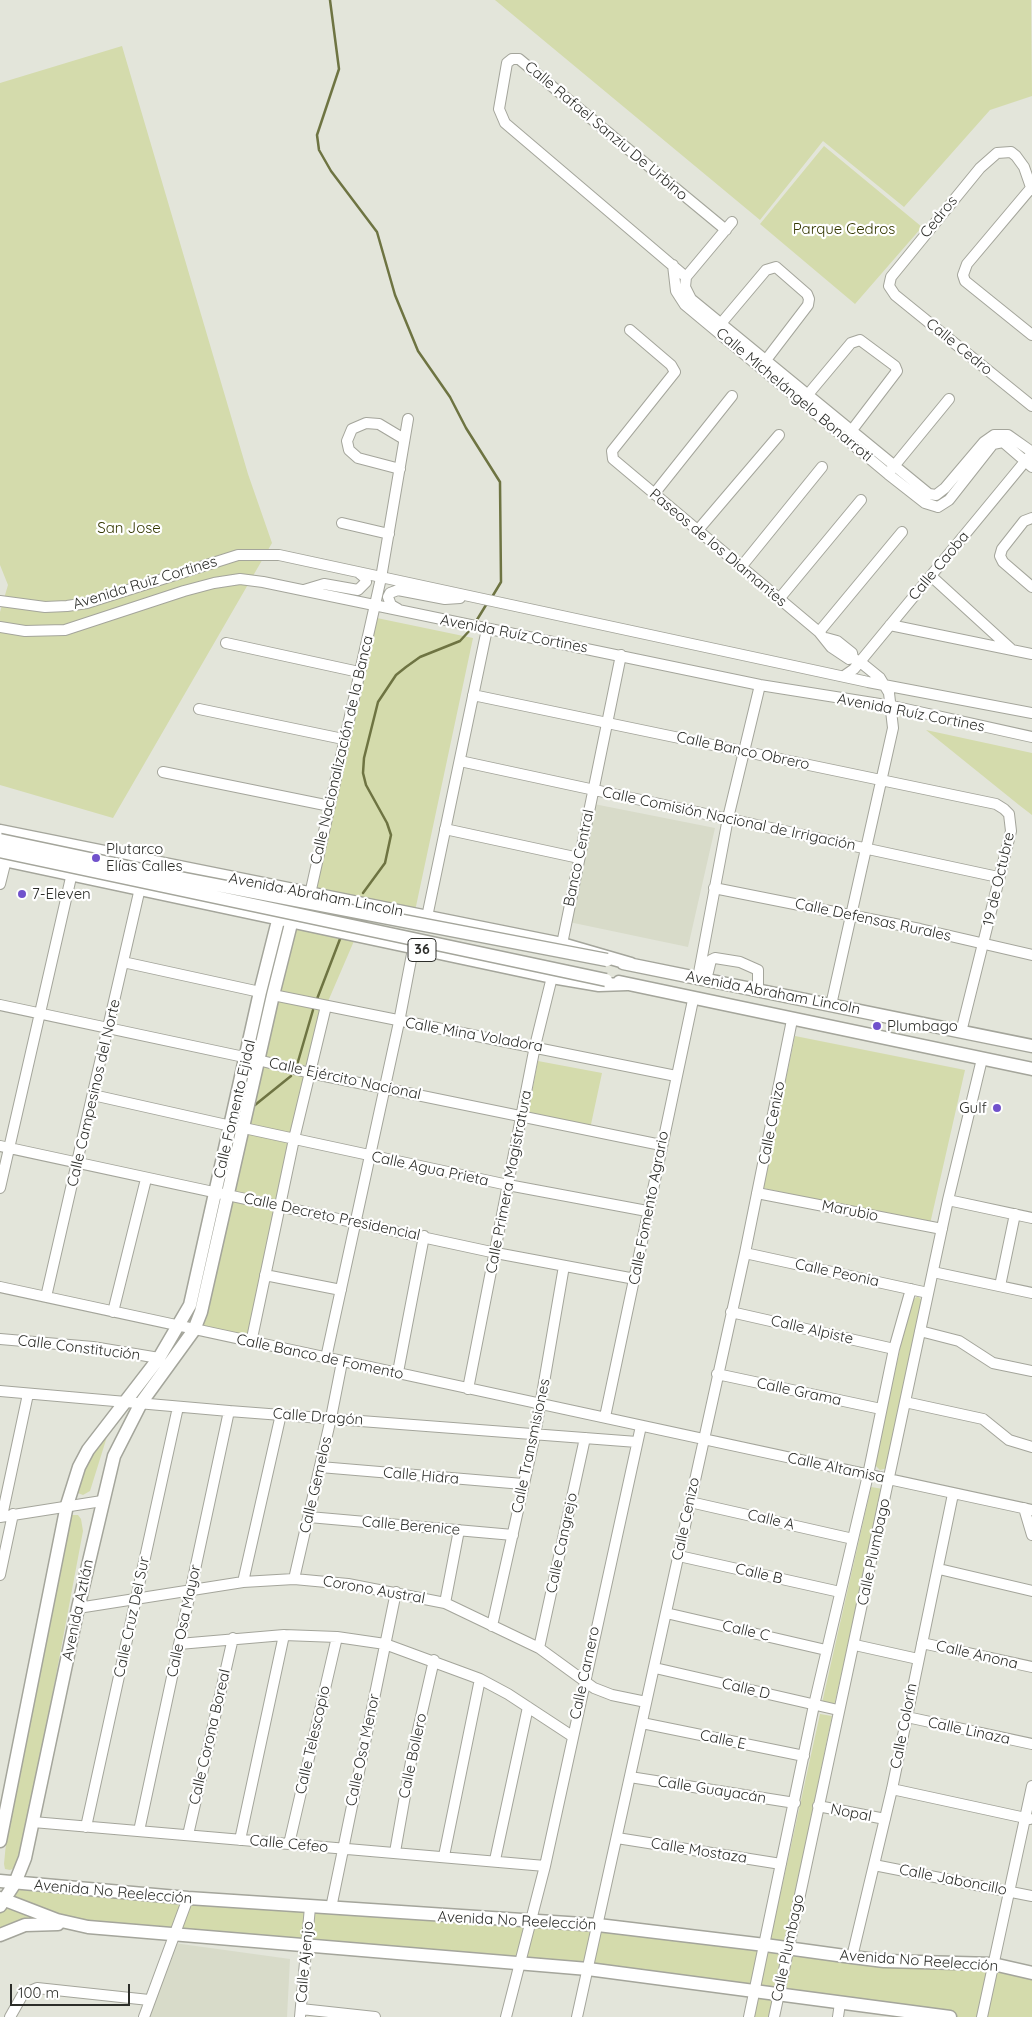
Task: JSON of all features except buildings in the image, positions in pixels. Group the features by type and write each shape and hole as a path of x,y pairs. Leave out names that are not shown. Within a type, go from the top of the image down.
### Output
{"main road":[{"name":"Avenida Abraham Lincoln","path":"0,831 562,944 631,964"},
{"name":"Avenida Abraham Lincoln","path":"0,840 194,881 631,964 1032,1046"},
{"name":"Avenida Abraham Lincoln","path":"2,857 319,926 413,949 599,985 627,984"},
{"name":"36","path":"2,857 627,984 694,1000 1032,1069"},
{"name":"Calle Fomento Ejidal","path":"194,1330 201,1312 223,1194 267,993 286,920 298,892"},
{"path":"319,926 313,911 317,904 326,896"},
{"name":"Calle Fomento Ejidal","path":"179,1327 190,1305 223,1194"},
{"name":"Avenida Aztlán","path":"0,1841 2,1820 67,1505 79,1467 88,1450 159,1358 179,1327"},
{"name":"Avenida Aztlán","path":"1,1901 15,1883 25,1858 78,1608 114,1456 141,1403 194,1330"},
{"name":"Avenida No Reelección","path":"0,1881 188,1898 598,1925 765,1945 852,1958 884,1961 993,1964 1032,1973"},
{"name":"Avenida No Reelección","path":"1,1901 71,1925 588,1969 950,2017"},
{"path":"0,1935 25,1925 71,1925"}],"street":[{"name":"Calle Rafael Sanziu De Urbino","path":"512,59 519,59 729,226 686,277 674,265 505,123 499,109 507,63 512,59"},
{"name":"Cedros","path":"889,286 891,277 967,183 997,153 1011,152 1016,156 1024,167 1032,189"},
{"path":"1032,189 967,264 963,275 965,281 1032,335"},
{"name":"Calle Michelángelo Bonarroti","path":"674,265 674,284 679,299 766,360 805,398 852,430 925,503 938,507"},
{"path":"719,326 766,270 776,267 807,294 809,299 808,305 766,360"},
{"name":"Calle Michelángelo Bonarroti","path":"686,277 685,287 691,299 719,326 891,470 929,494 936,495"},
{"name":"Calle Cedro","path":"889,286 895,295 1032,406"},
{"name":"Paseos de los Diamantes","path":"630,330 671,364 675,372 612,451 612,455 654,494 822,635 840,654 848,659 857,660 883,684"},
{"path":"805,398 855,341 860,340 895,366 897,372 852,430"},
{"path":"654,494 732,396"},
{"path":"891,470 949,399"},
{"name":"Calle Nacionalización de la Banca","path":"298,892 330,806 343,739 381,578 408,419"},
{"path":"400,469 358,458 349,450 347,441 352,429 366,423 378,424 404,439"},
{"path":"698,530 779,434"},
{"path":"1000,437 988,448 949,500 938,507 936,495 946,488 984,442 994,435 1000,437 1003,442 1030,458"},
{"name":"Calle Caoba","path":"844,676 851,673 857,660 890,625 1030,458"},
{"path":"741,566 822,467"},
{"path":"779,599 861,500"},
{"path":"1032,518 1024,521 1002,549 1000,556 1003,562 1032,586"},
{"path":"342,523 389,534"},
{"path":"822,635 902,532"},
{"name":"Avenida Ruiz Cortines","path":"0,601 45,608 67,606 86,603 238,555 290,556"},
{"name":"Avenida Ruíz Cortines","path":"290,556 381,578 844,676 1032,713"},
{"path":"303,590 324,584 358,590 366,582 365,578 359,573"},
{"path":"931,576 1012,650"},
{"name":"Avenida Ruíz Cortines","path":"0,627 25,632 65,630 124,613 184,591 214,583 240,579 303,590 760,685 892,706 1032,738"},
{"path":"401,611 389,602 388,597 394,591 445,599 471,597"},
{"path":"890,625 1032,654"},
{"path":"427,917 487,629"},
{"path":"226,642 359,672"},
{"name":"Banco Central","path":"562,944 621,655"},
{"path":"831,1005 893,722 889,693 883,684"},
{"path":"702,979 714,888 728,818 760,685"},
{"name":"Calle Banco Obrero","path":"473,695 996,804 1010,814"},
{"path":"199,709 343,739"},
{"name":"Calle Comisión Nacional de Irrigación","path":"460,761 998,877"},
{"path":"163,772 330,806"},
{"name":"19 de Octubre","path":"961,1032 984,943 998,877 1011,831 1010,814"},
{"path":"445,829 579,858"},
{"path":"0,884 2,857"},
{"path":"0,1188 5,1146 40,1014 72,873"},
{"name":"Calle Campesinos del Norte","path":"46,1297 94,1095 140,888"},
{"name":"Calle Defensas Rurales","path":"714,888 984,943 1032,955"},
{"path":"326,1358 413,949"},
{"path":"702,979 711,960 716,958 740,962 758,970 758,990"},
{"name":"Calle Mina Voladora","path":"123,962 399,1022 535,1046 676,1076"},
{"name":"Calle Primera Magistratura","path":"468,1389 535,1046 552,977"},
{"name":"Calle Fomento Agrario","path":"605,1418 661,1145 694,1000"},
{"name":"Calle Ejército Nacional","path":"0,1005 109,1027 310,1073 661,1145"},
{"path":"251,1343 294,1139 326,1006"},
{"name":"Calle Cenizo","path":"578,2017 758,1193 792,1020"},
{"name":"Calle Plumbago","path":"774,2017 948,1200 982,1059"},
{"name":"Calle Agua Prieta","path":"94,1095 508,1185 647,1211"},
{"name":"Calle Decreto Presidencial","path":"5,1146 146,1179 424,1236 496,1253 634,1279"},
{"path":"113,1312 146,1179"},
{"name":"Marubio","path":"758,1193 942,1229"},
{"path":"948,1200 1032,1218"},
{"path":"1000,1286 1015,1214"},
{"path":"398,1372 424,1236"},
{"name":"Calle Peonia","path":"745,1253 928,1293"},
{"name":"Calle Transmisiones","path":"492,1626 535,1435 564,1266"},
{"path":"933,1272 1032,1293"},
{"path":"265,1275 341,1290"},
{"name":"Calle Banco de Fomento","path":"0,1287 251,1343 398,1372 641,1426"},
{"name":"Calle Plumbago","path":"749,2017 826,1650 868,1474 894,1348 911,1289"},
{"name":"Calle Alpiste","path":"731,1312 894,1348"},
{"path":"920,1331 959,1341 993,1363 1032,1371"},
{"name":"Calle Constitución","path":"0,1339 92,1347 159,1358"},
{"name":"Calle Gemelos","path":"294,1579 342,1362"},
{"name":"Calle Grama","path":"717,1374 880,1409"},
{"name":"Calle Dragón","path":"0,1391 178,1407 637,1442"},
{"path":"28,1394 1,1516 102,1501"},
{"path":"905,1402 983,1419 1010,1440 1032,1447"},
{"name":"Calle Cruz Del Sur","path":"86,1827 178,1407"},
{"name":"Calle Osa Mayor","path":"139,1831 229,1411"},
{"path":"243,1582 281,1414"},
{"name":"Calle Altamisa","path":"641,1426 1028,1509"},
{"name":"Calle Carnero","path":"506,2017 545,1866 584,1680 641,1426"},
{"name":"Calle Cangrejo","path":"539,1648 585,1438"},
{"name":"Calle Hidra","path":"320,1467 523,1484"},
{"name":"Calle Colorín","path":"852,1958 892,1789 953,1494"},
{"name":"Calle A","path":"690,1502 853,1538"},
{"path":"1028,1509 1032,1535"},
{"path":"0,1575 13,1514"},
{"name":"Calle Berenice","path":"309,1517 513,1535"},
{"path":"445,1603 459,1530"},
{"name":"Calle B","path":"678,1556 840,1592"},
{"path":"938,1569 1032,1590"},
{"name":"Corono Austral","path":"78,1608 136,1597 243,1582 294,1579 348,1584 445,1603 539,1648 594,1688 612,1695 646,1702"},
{"name":"Calle Osa Menor","path":"331,1908 396,1592"},
{"name":"Calle C","path":"666,1613 826,1650"},
{"path":"178,1644 284,1635 337,1637 385,1644 434,1660 480,1679 572,1736"},
{"path":"240,1840 284,1635"},
{"name":"Calle Telescopio","path":"289,1844 337,1637"},
{"name":"Calle Corona Boreal","path":"188,1835 233,1638"},
{"name":"Calle Anona","path":"922,1643 1032,1667"},
{"name":"Calle Anona","path":"854,1645 918,1659"},
{"name":"Calle Bollero","path":"395,1852 412,1756 434,1660"},
{"name":"Calle D","path":"655,1668 838,1710"},
{"path":"444,1856 480,1679"},
{"path":"495,1860 528,1707"},
{"name":"Calle Linaza","path":"907,1717 1032,1744"},
{"name":"Calle E","path":"642,1723 804,1756"},
{"name":"Calle Guayacán","path":"630,1776 795,1803"},
{"path":"982,2017 1009,1891 1029,1819 1032,1786"},
{"path":"892,1789 1029,1819"},
{"name":"Nopal","path":"818,1806 884,1819"},
{"name":"Calle Cefeo","path":"34,1822 342,1849 495,1860 545,1866"},
{"name":"Calle Mostaza","path":"617,1838 781,1864"},
{"name":"Calle Jaboncillo","path":"874,1864 1032,1896"},
{"path":"144,2017 172,1935 188,1898"},
{"name":"Calle Ajenjo","path":"300,2013 310,1906"},
{"path":"10,2017 23,1994 37,1988 149,2000"},
{"path":"838,2017 840,2003"},
{"path":"300,2013 375,2017"}],"shaded area":[{"path":"594,804 715,828 688,947 569,922"},
{"path":"174,1943 290,1959 287,2017 147,2017"}],"green space":[{"path":"495,0 1031,0 1032,96 990,110 904,207 823,141 760,220"},
{"name":"San Jose","path":"122,46 248,474 272,543 113,818 0,785 0,612 8,585 0,565 0,83"},
{"name":"Parque Cedros","path":"824,146 922,227 855,304 760,224"},
{"path":"372,617 473,638 415,911 313,893"},
{"path":"926,730 1032,753 1032,815 1019,805"},
{"path":"292,921 354,941 326,1006 251,1343 194,1330"},
{"path":"795,1036 965,1070 930,1224 763,1188"},
{"path":"538,1061 602,1073 590,1129 528,1113"},
{"path":"918,1296 923,1302 888,1468 880,1470 874,1464 911,1301"},
{"path":"110,1427 90,1491 83,1495 73,1491 86,1462"},
{"path":"871,1487 883,1489 834,1706 822,1703"},
{"path":"72,1515 78,1515 81,1519 83,1531 27,1831 15,1868 10,1870 5,1869 4,1864 9,1812 65,1521"},
{"path":"820,1714 832,1716 785,1944 770,1941"},
{"path":"15,1883 512,1920 1032,1973 1032,2017 950,2017 754,1991 71,1925 0,1935 0,1906"},
{"path":"757,1997 773,1998 769,2017 753,2017"}],"waterway":[{"path":"330,0 339,69 317,135 319,150 331,171 377,232 395,295 418,351 450,397 466,428 500,482 501,582 492,597"},
{"path":"475,623 486,605"},
{"path":"363,893 385,863 391,835 387,823 366,785 363,773 364,758 378,702 396,675 406,667 420,657 460,641 470,630"},
{"path":"317,999 340,939"},
{"path":"297,1065 313,1010"},
{"path":"255,1105 291,1076"}],"place":[{"name":"Plutarco Elías Calles","path":"96,858"},
{"name":"7-Eleven","path":"22,894"},
{"name":"Plumbago","path":"877,1026"},
{"name":"Gulf","path":"997,1108"}]}
